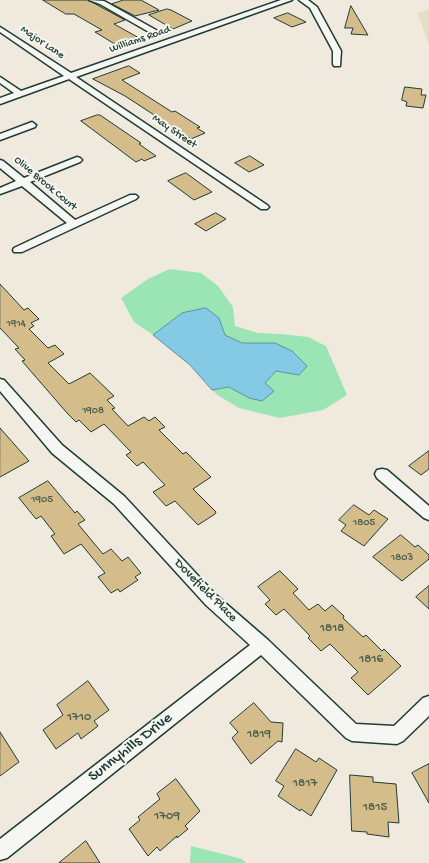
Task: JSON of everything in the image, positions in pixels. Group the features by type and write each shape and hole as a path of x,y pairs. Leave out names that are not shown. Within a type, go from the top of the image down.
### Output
{"street":[{"path":"93,0 105,1 152,30"},
{"name":"Williams Road","path":"0,101 288,0"},
{"path":"303,0 313,7 317,13 337,51 337,64"},
{"name":"Major Lane","path":"0,29 71,76"},
{"name":"May Street","path":"71,76 264,208"},
{"path":"0,79 20,94"},
{"path":"0,137 32,125"},
{"path":"0,191 77,160"},
{"name":"Olive Brook Court","path":"0,163 74,224"},
{"path":"18,250 133,197"},
{"name":"Dovefield Place","path":"0,383 57,449 119,500 211,600 262,645 352,732 397,735 429,704"},
{"path":"382,474 429,514"},
{"name":"Sunnyhills Drive","path":"0,851 262,645"}],"shaded area":[{"path":"429,9 429,46 418,13"}],"green space":[{"path":"170,269 201,273 218,286 233,307 235,326 258,333 308,337 326,346 347,395 323,410 280,418 239,408 219,396 212,390 229,387 249,398 274,391 264,383 276,371 299,375 307,366 275,343 242,343 225,335 219,318 182,313 153,335 134,322 121,298 148,279"},
{"path":"191,846 242,859 246,863 190,863"}],"water":[{"path":"206,308 219,318 225,335 242,343 275,343 292,351 307,366 299,375 276,371 265,383 274,391 262,401 249,398 229,387 212,390 190,365 153,335 182,313"}],"building":[{"path":"43,0 88,0 125,20 114,24 141,39 123,47 120,45 118,46 95,32 102,30 74,14 66,14"},
{"path":"124,0 141,0 159,10 135,16 112,4"},
{"path":"351,6 368,35 351,34 353,28 345,28"},
{"path":"167,9 192,21 173,29 149,15"},
{"path":"288,13 306,22 292,27 274,18"},
{"path":"129,66 140,73 122,80 172,112 175,111 200,127 197,128 205,133 191,139 125,96 93,79"},
{"path":"405,87 422,89 421,95 426,95 423,108 406,106 407,102 402,100"},
{"path":"100,115 141,143 139,144 156,156 144,161 142,159 136,162 81,121"},
{"path":"250,156 264,165 249,172 235,163"},
{"path":"186,173 212,192 194,200 168,181"},
{"path":"216,213 226,219 206,231 195,224"},
{"path":"0,284 24,310 28,308 39,319 31,323 34,326 29,329 48,348 55,345 64,354 48,363 69,384 90,373 114,396 107,400 115,408 112,409 128,426 144,417 149,421 155,417 165,427 159,430 183,454 186,452 211,477 193,489 216,512 215,514 198,525 175,501 166,506 153,492 165,485 143,462 137,466 126,455 131,452 104,424 91,432 79,420 76,422 67,413 22,361 25,360 15,349 19,348 0,328"},
{"path":"0,428 29,461 0,477"},
{"path":"429,451 429,469 421,475 409,466"},
{"path":"48,481 75,513 77,511 85,520 78,524 103,554 111,549 122,561 128,557 141,573 135,577 138,580 120,592 118,589 111,593 98,577 105,573 81,544 64,554 51,536 55,534 41,516 36,519 19,498"},
{"path":"354,505 369,515 374,510 388,519 364,546 341,531 346,525 339,520"},
{"path":"401,535 415,547 418,545 429,555 429,559 402,581 373,557"},
{"path":"280,571 298,589 293,593 309,610 318,604 325,611 332,605 363,637 366,635 382,651 384,649 401,666 368,695 351,678 358,672 330,644 321,651 308,638 310,636 284,609 276,615 265,604 270,600 258,587"},
{"path":"429,586 429,609 416,597"},
{"path":"88,681 109,710 94,721 98,726 81,739 78,733 56,749 43,730 63,715 57,705"},
{"path":"254,703 271,722 283,723 282,742 278,741 251,764 232,738 238,732 230,723"},
{"path":"0,732 19,762 0,776"},
{"path":"296,749 316,762 319,758 337,770 311,816 301,809 300,811 278,796 284,786 276,781"},
{"path":"429,764 429,803 412,773"},
{"path":"350,775 373,777 373,782 396,784 399,823 388,822 389,837 367,834 367,832 352,831"},
{"path":"176,779 200,811 185,826 188,829 177,838 177,836 160,851 157,847 148,856 129,829 140,820 138,817 160,799 157,794"},
{"path":"86,841 100,863 59,863"}]}
